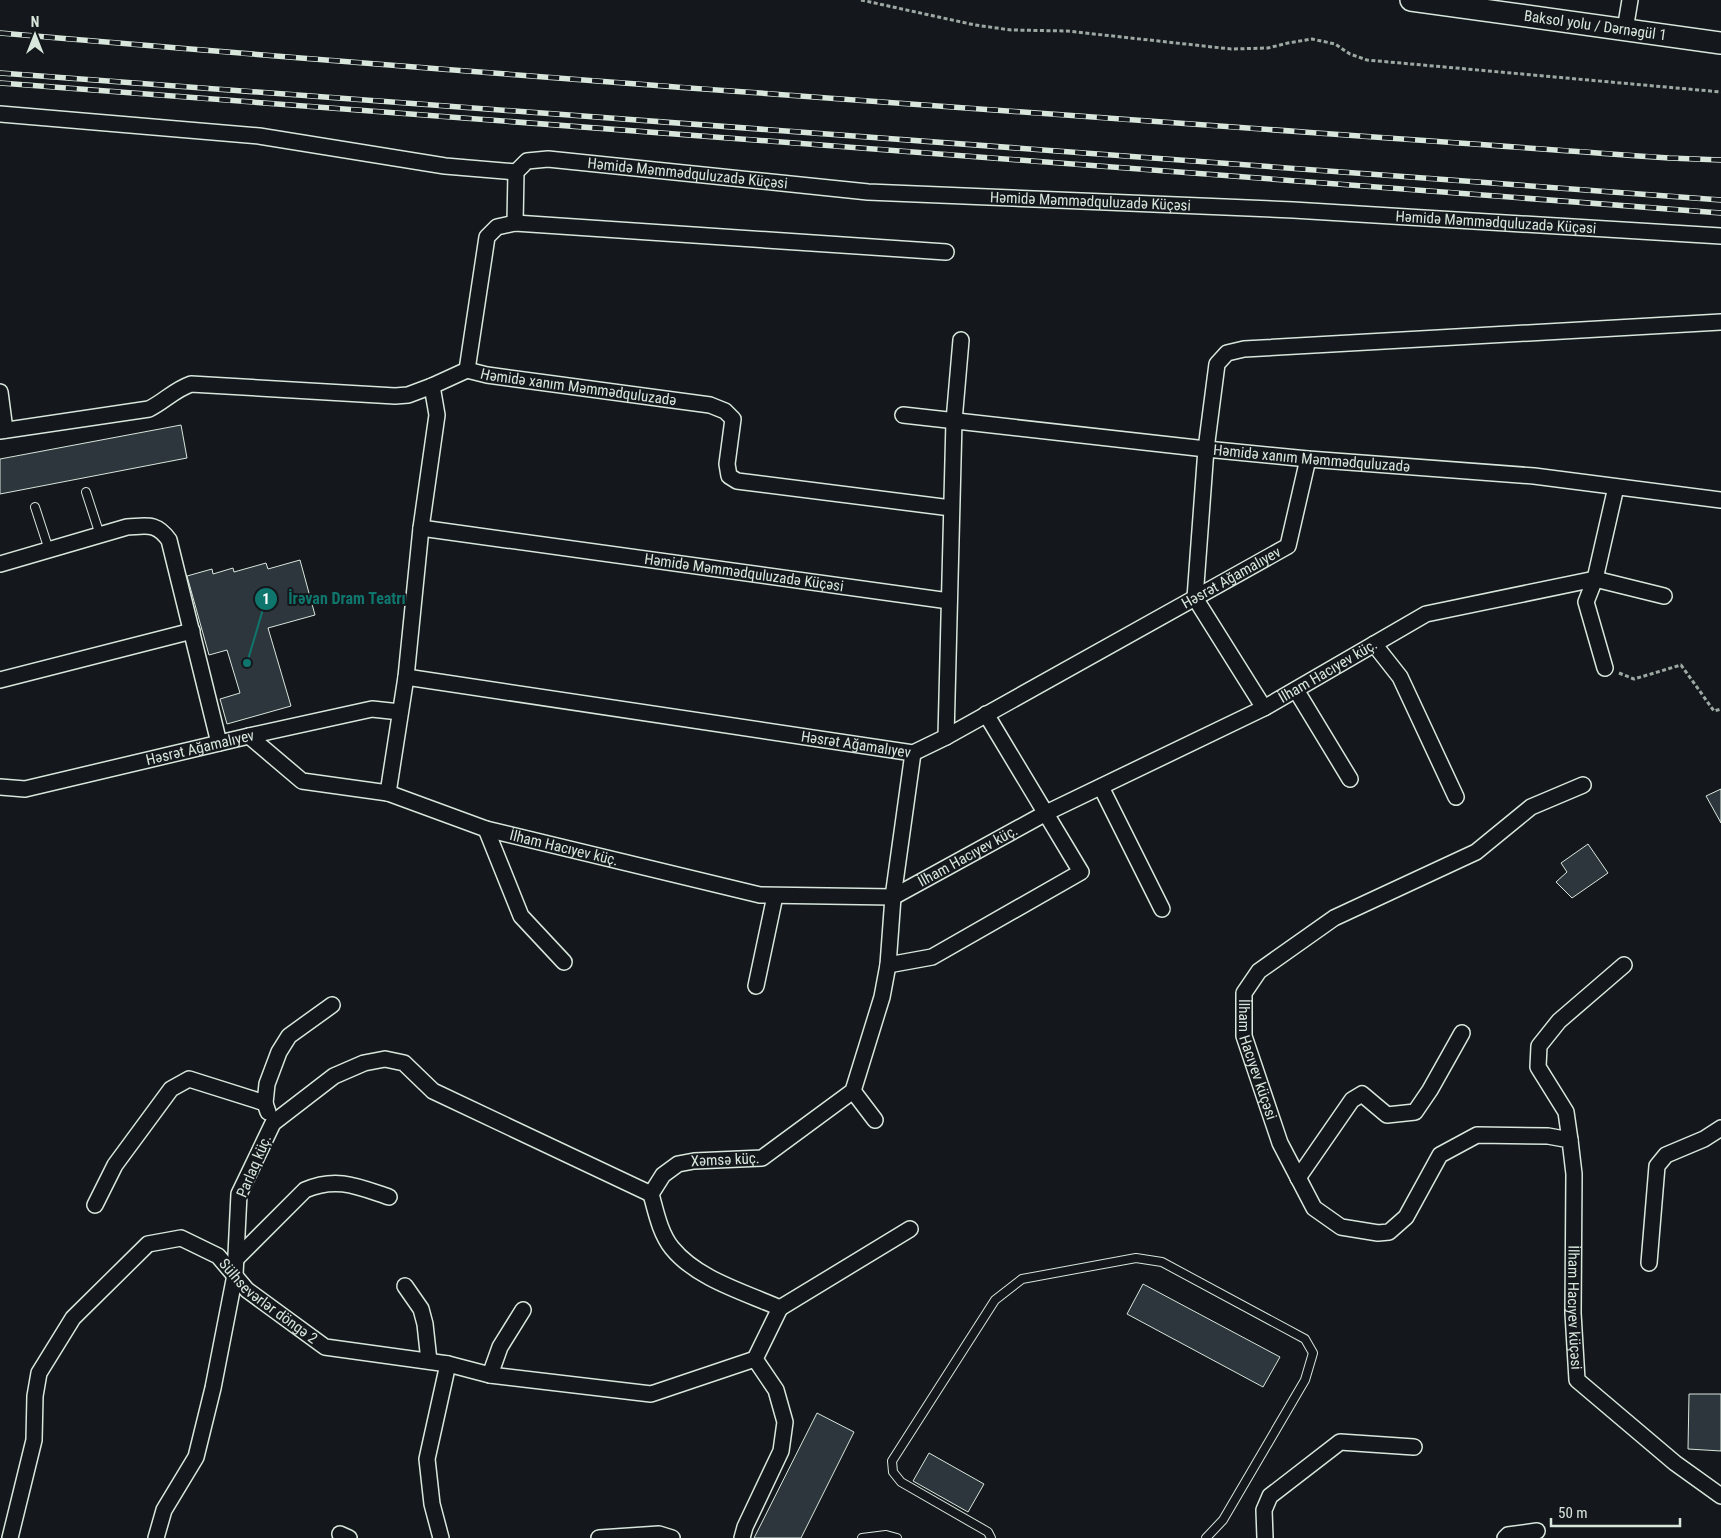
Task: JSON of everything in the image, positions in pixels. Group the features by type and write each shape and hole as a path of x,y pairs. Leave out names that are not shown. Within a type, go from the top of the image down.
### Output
{"main road":[{"name":"Baksol yolu / Dərnəgül 1","path":"1411,0 1453,3 1721,43"}],"street":[{"path":"1626,30 1630,0"},
{"path":"0,114 259,136 445,166 516,172 514,223"},
{"name":"Həmidə Məmmədquluzadə Küçəsi","path":"516,172 527,161 548,159 868,192 1293,210 1721,236"},
{"path":"467,370 487,237 497,227 514,223 946,252"},
{"path":"1264,708 1195,598 1206,449 1217,364 1227,353 1244,349 1721,322"},
{"path":"946,737 954,421 961,340"},
{"name":"Həmidə xanım Məmmədquluzadə","path":"2,431 149,409 162,402 178,388 191,384 395,396 408,395 467,370 487,375 710,405 725,411 733,419 727,464 729,476 737,481 952,508"},
{"path":"388,794 406,677 421,528 437,415 432,386"},
{"path":"0,392 2,431"},
{"name":"Həmidə xanım Məmmədquluzadə","path":"904,415 1308,459 1534,476 1721,500"},
{"name":"Həsrət Ağamalıyev","path":"406,677 913,753 946,737 1288,546 1308,459"},
{"path":"1605,668 1586,602 1595,579 1616,487"},
{"path":"0,564 127,527 148,526 162,530 169,540 219,744"},
{"name":"Həmidə Məmmədquluzadə Küçəsi","path":"421,528 949,601"},
{"name":"İlham Hacıyev küç.","path":"249,736 302,782 388,794 486,830 760,895 893,897 1046,813 1264,708 1426,614 1595,579 1664,596"},
{"path":"0,680 192,631"},
{"path":"1374,644 1400,677 1456,798"},
{"path":"1296,690 1350,779"},
{"name":"Həsrət Ağamalıyev","path":"0,787 25,790 249,736 372,709 400,712"},
{"path":"888,965 932,957 1081,872 986,714"},
{"path":"875,1120 853,1090 882,997 888,965 893,897 913,753"},
{"name":"İlham Hacıyev küçəsi","path":"1570,1140 1548,1136 1477,1135 1440,1155 1406,1217 1389,1232 1341,1227 1314,1208 1280,1143 1244,1036 1244,993 1259,971 1334,918 1476,852 1531,807 1583,785"},
{"path":"1101,787 1162,909"},
{"path":"486,830 521,916 564,962"},
{"path":"756,986 775,896"},
{"name":"İlham Hacıyev küçəsi","path":"1624,965 1559,1021 1540,1046 1538,1067 1566,1112 1574,1174 1573,1313 1578,1380 1675,1463 1721,1496"},
{"path":"273,1123 265,1103 267,1084 280,1052 289,1036 332,1005"},
{"path":"1298,1178 1352,1100 1362,1094 1387,1114 1415,1112 1430,1090 1462,1033"},
{"name":"Parlaq küç.","path":"156,1538 164,1510 196,1457 213,1388 235,1275 239,1194 273,1123 334,1076 364,1062 385,1058 404,1063 433,1090 651,1194"},
{"path":"95,1204 115,1165 171,1089 177,1085 189,1078 265,1103"},
{"name":"Xəmsə küç.","path":"651,1194 663,1175 678,1164 694,1161 762,1158 853,1090"},
{"path":"1650,1262 1657,1166 1666,1155 1704,1139 1721,1128"},
{"path":"236,1259 305,1190 314,1186 339,1182 353,1184 389,1197"},
{"path":"651,1194 658,1221 672,1248 698,1272 780,1308"},
{"path":"742,1538 745,1527 781,1451 785,1422 776,1390 755,1359 780,1308 910,1229"},
{"name":"Sülhsevərlər döngə 2","path":"10,1538 34,1440 35,1396 39,1373 73,1318 148,1244 181,1238 218,1256 246,1290 325,1347 448,1364 490,1375 651,1394 755,1359"},
{"path":"405,1286 421,1309 425,1324 429,1361"},
{"path":"490,1375 500,1347 523,1310"},
{"path":"441,1538 432,1504 428,1459 448,1364"},
{"path":"1265,1538 1264,1510 1270,1496 1340,1442 1414,1447"},
{"path":"1505,1538 1508,1535 1537,1531"},
{"path":"599,1538 659,1534 672,1538"}],"lane":[{"path":"86,492 100,535"},
{"path":"36,507 49,550"},
{"path":"991,1538 988,1532 901,1482 893,1472 892,1461 995,1300 1022,1279 1136,1258 1162,1262 1305,1339 1313,1353 1305,1380 1224,1520 1206,1538"},
{"path":"862,1538 886,1535 897,1538"}],"path":[{"path":"861,0 975,25 1011,30 1067,31 1231,49 1268,48 1312,39 1335,44 1350,54 1368,60 1721,92"},
{"path":"1605,668 1634,679 1681,665 1714,711 1721,709"}],"building":[{"path":"181,425 187,458 0,494 0,459"},
{"path":"300,560 315,615 268,628 291,706 227,724 220,699 240,693 227,650 209,655 187,576 212,569 213,574 233,568 234,572 266,563 268,569"},
{"path":"1721,789 1721,823 1706,796"},
{"path":"1588,844 1608,873 1572,898 1556,882 1567,872 1561,863"},
{"path":"1143,1284 1280,1357 1263,1387 1127,1314"},
{"path":"1689,1394 1721,1394 1721,1451 1688,1449"},
{"path":"817,1413 854,1432 801,1538 754,1538"},
{"path":"929,1453 984,1484 968,1512 913,1481"}],"railway":[{"path":"0,33 209,51 834,98 1669,158 1721,160"},
{"path":"0,73 1721,200"},
{"path":"0,83 1721,213"}],"place":[{"name":"İrəvan Dram Teatrı","path":"247,663"}]}
